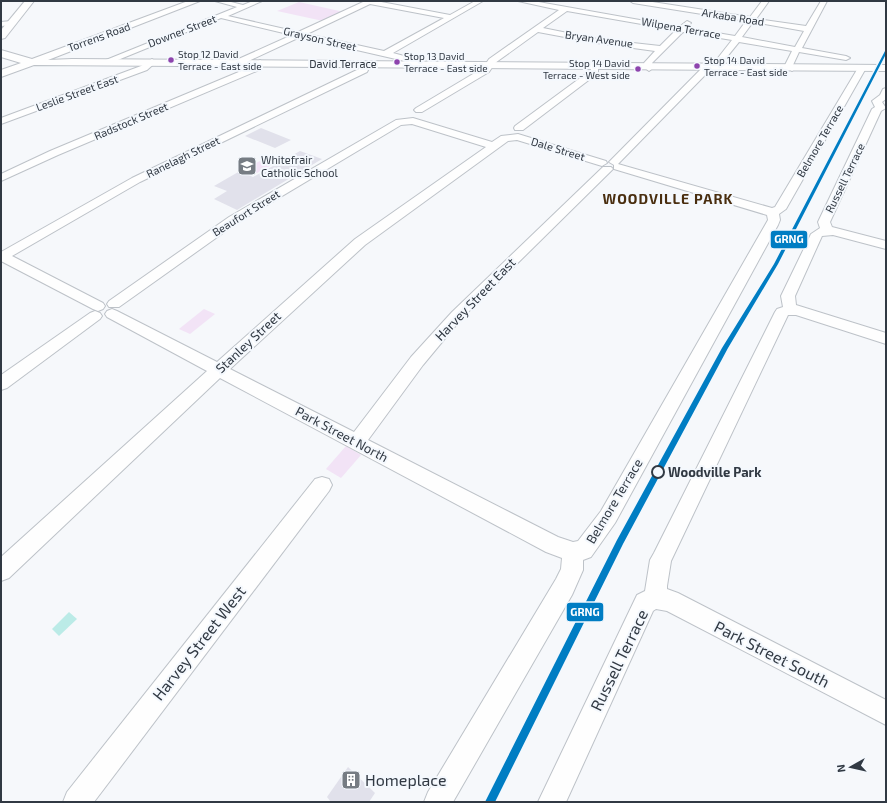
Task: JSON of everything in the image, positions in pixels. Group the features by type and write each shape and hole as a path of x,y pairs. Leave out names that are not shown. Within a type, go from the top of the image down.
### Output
{"main road":[{"path":"1,36 4,24 23,1"},
{"path":"4,24 30,1"},
{"name":"Torrens Road","path":"1,69 31,60 188,1"},
{"name":"Torrens Road","path":"156,14 196,1"},
{"path":"1,45 10,52 31,60"},
{"path":"1,53 31,60"},
{"name":"Torrens Road","path":"1,74 31,60"},
{"name":"David Terrace","path":"31,60 72,62 649,68 792,68 872,65"}],"street":[{"path":"218,1 244,7"},
{"name":"Downer Street","path":"104,62 259,1"},
{"path":"237,63 369,1 450,18"},
{"path":"385,54 480,1"},
{"name":"Wilpena Terrace","path":"521,1 534,2 565,9 846,57"},
{"name":"Arkaba Road","path":"633,1 645,7 700,9 752,20 808,29"},
{"name":"Harvey Street East","path":"357,441 417,361 457,315 610,165 718,64 766,1"},
{"path":"792,68 789,65 824,1"},
{"path":"580,11 588,5"},
{"path":"630,20 645,7"},
{"path":"419,110 486,70 492,61 565,9"},
{"path":"649,68 648,63 700,9"},
{"name":"Grayson Street","path":"220,16 414,61 415,65"},
{"name":"Bryan Avenue","path":"537,29 598,41 661,49"},
{"name":"Leslie Street East","path":"1,121 144,68 152,62"},
{"name":"Radstock Street","path":"1,178 54,153 256,68 260,64"},
{"name":"Ranelagh Street","path":"1,256 136,180 364,70 367,64"},
{"name":"Belmore Terrace","path":"438,802 564,586 572,570 573,552 584,550 608,517 772,225 774,220 774,212 780,209 872,65"},
{"name":"Stanley Street","path":"1,571 219,369 360,242 504,138 516,132 595,71 594,67"},
{"name":"Russell Terrace","path":"884,108 877,101 884,96 886,91"},
{"name":"Russell Terrace","path":"794,310 789,305 788,296 817,234 822,230 827,231 824,222 876,125 877,109 884,108"},
{"name":"Beaufort Street","path":"1,384 233,220 405,120 414,121 494,146"},
{"name":"Dale Street","path":"516,132 610,165 774,212"},
{"path":"827,231 886,245"},
{"name":"Park Street North","path":"1,256 58,284 551,544 573,552"},
{"path":"794,310 886,339"},
{"name":"Russell Terrace","path":"552,802 645,603 650,599 656,598 656,586 661,560 782,312 794,310"},
{"name":"Harvey Street West","path":"76,802 322,485"},
{"name":"Park Street South","path":"656,598 670,601 886,713"}],"shaded area":[{"path":"299,2 344,12 323,21 277,11"},
{"path":"270,156 281,160 257,173 246,168"},
{"path":"204,309 215,314 190,334 179,329"},
{"path":"346,446 361,455 341,478 326,469"}],"water":[{"path":"69,612 77,619 59,636 52,629"}],"building":[{"path":"261,128 291,140 275,148 245,136"},
{"path":"300,151 322,159 237,210 214,199 227,191 214,186 240,171 253,177"},
{"name":"Homeplace","path":"348,767 375,793 369,802 331,802 327,797"}],"transit line":[{"name":"GRNG","path":"490,802 620,542 725,348 776,264 886,51"}],"place":[{"name":"Stop 12 David Terrace - East side","path":"171,60"},
{"name":"Stop 13 David Terrace - East side","path":"397,62"},
{"name":"Stop 14 David Terrace - East side","path":"697,66"},
{"name":"Stop 14 David Terrace - West side","path":"638,69"},
{"name":"Whitefrair Catholic School","path":"247,166"},
{"name":"Woodville Park","path":"658,472"},
{"name":"Homeplace","path":"351,780"}],"district":[{"name":"WOODVILLE PARK","path":"668,199"}]}
